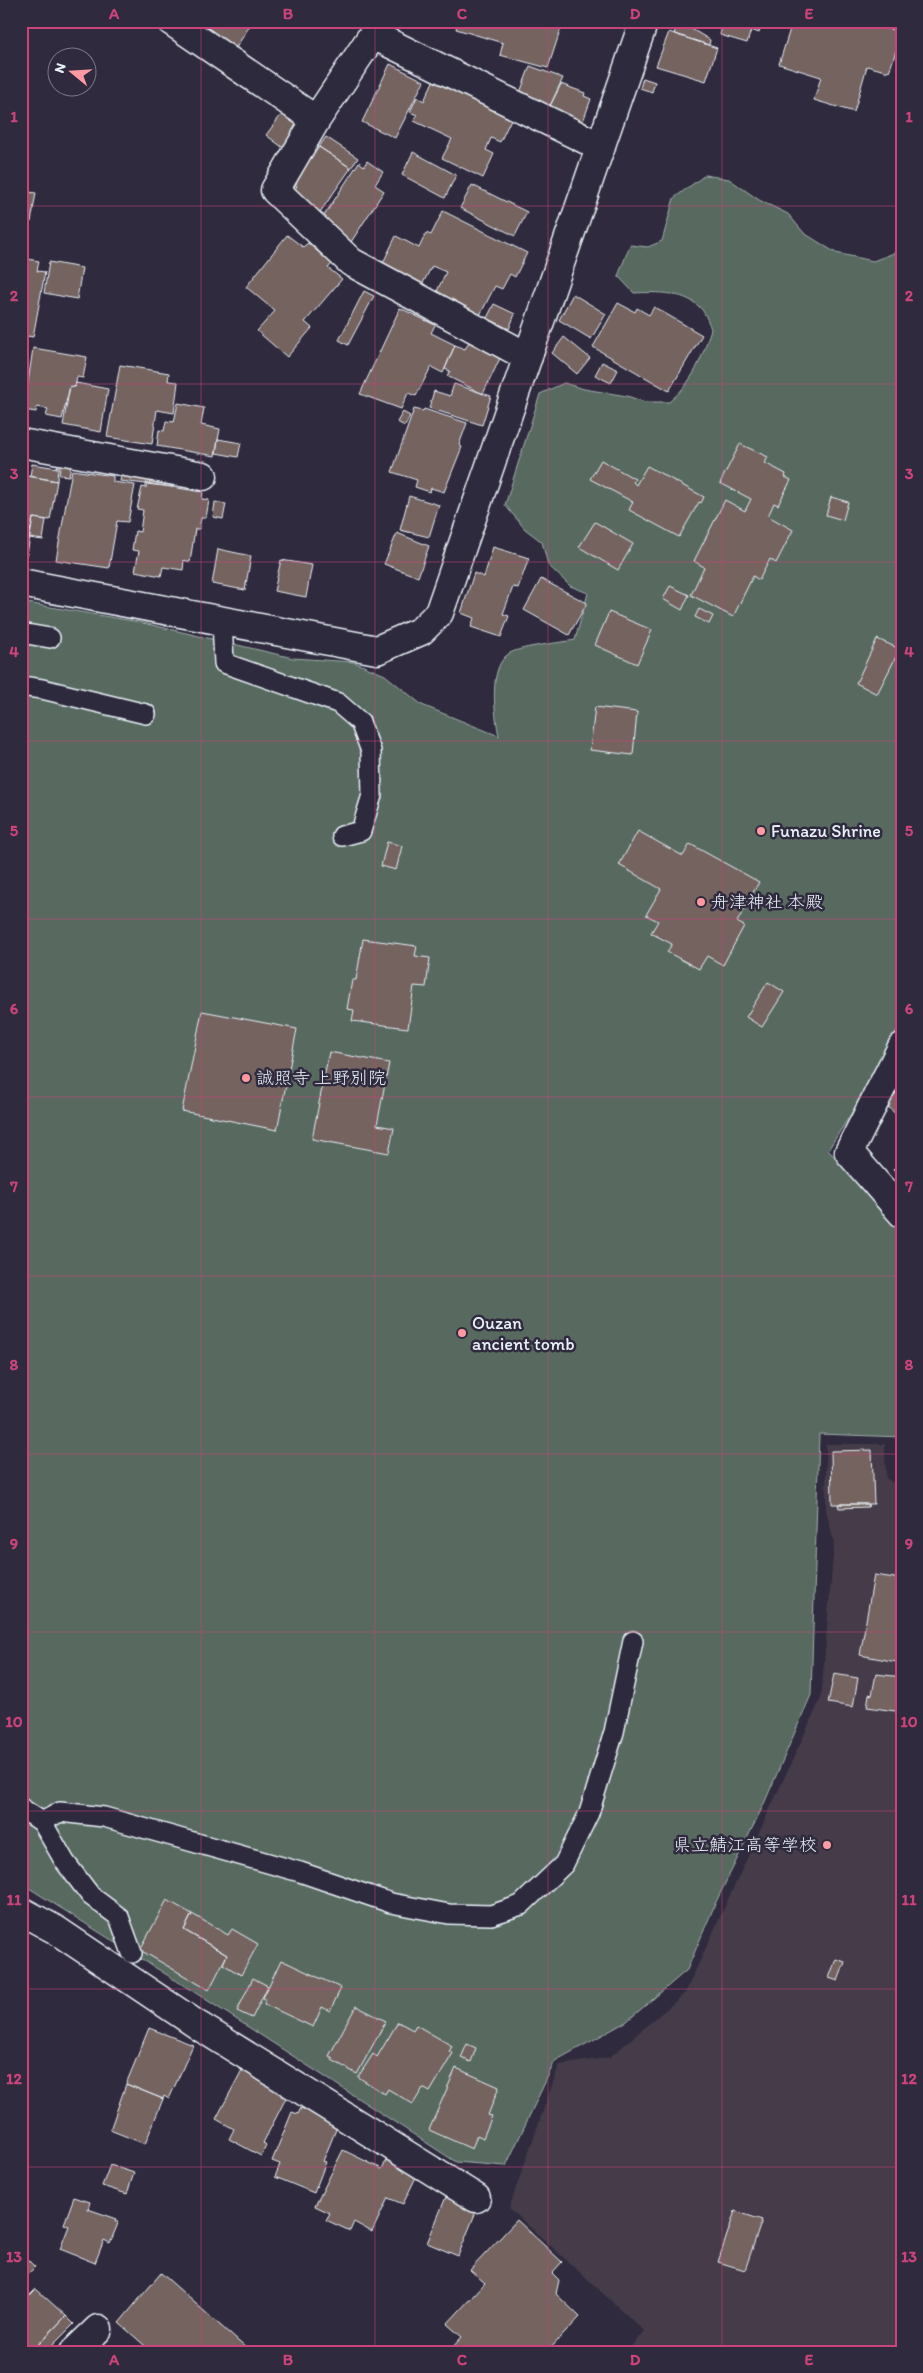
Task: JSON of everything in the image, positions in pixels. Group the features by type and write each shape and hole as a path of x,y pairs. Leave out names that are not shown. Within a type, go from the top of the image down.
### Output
{"street":[{"path":"171,21 316,120"},
{"path":"21,583 377,650 421,632 439,613 644,21"},
{"path":"528,357 351,262 275,190 316,120 378,28 601,147"},
{"path":"21,443 203,476"},
{"path":"902,1047 849,1152 902,1214"},
{"path":"21,1911 56,1930 200,2026 476,2198"},
{"path":"74,2352 98,2329"}],"lane":[{"path":"222,620 224,663 338,703 360,722 371,751 372,795 361,831 342,836"},
{"path":"21,633 50,638"},
{"path":"21,686 42,688 146,714"},
{"path":"42,1822 60,1812 104,1816 300,1872 391,1903 449,1914 491,1916 521,1905 564,1864 589,1813 608,1750 633,1641"},
{"path":"21,1808 42,1822 65,1862 91,1896 119,1917 132,1953"}],"shaded area":[{"name":"県立鯖江高等学校","path":"826,1444 885,1444 886,1478 902,1489 902,2352 626,2352 644,2331 509,2208 559,2065 610,2057 685,1993 821,1698 834,1543 826,1510"}],"green space":[{"name":"Ouzan ancient tomb","path":"705,175 729,179 759,200 788,214 804,233 836,253 873,261 902,250 902,1022 858,1103 828,1150 876,1200 902,1233 902,1437 819,1434 811,1695 763,1806 716,1902 687,1970 626,2022 555,2061 506,2166 456,2162 202,1997 21,1883 21,602 139,622 293,658 354,662 385,675 422,705 499,736 494,692 498,669 503,659 510,653 523,648 575,640 588,593 570,586 548,565 542,542 525,529 505,505 540,394 564,383 584,389 627,396 645,402 669,402 685,386 696,369 711,329 703,311 697,304 680,296 662,293 634,293 618,276 630,245 648,247 662,241 674,198"}],"building":[{"path":"200,21 260,21 257,26 252,22 234,51 196,29"},
{"path":"458,21 563,22 548,68 500,55 503,43 456,29"},
{"path":"678,21 710,40 709,45 674,34"},
{"path":"708,21 763,21 759,33 751,30 747,43 720,35 722,26"},
{"path":"765,21 852,21 866,27 869,22 902,33 889,72 867,66 854,112 814,100 821,77 779,64 790,29"},
{"path":"669,32 717,48 706,81 656,66"},
{"path":"390,64 424,81 395,138 362,122"},
{"path":"530,66 563,78 548,110 518,98"},
{"path":"436,75 514,113 500,142 491,138 486,150 494,154 483,178 442,158 452,139 414,121 417,115 410,112 417,97 424,101"},
{"path":"643,78 655,82 652,92 640,88"},
{"path":"561,84 585,93 584,96 591,99 581,127 548,110"},
{"path":"284,111 308,128 290,153 266,135"},
{"path":"326,137 358,158 351,168 319,147"},
{"path":"319,147 351,168 318,215 290,197 297,186 293,183"},
{"path":"413,152 456,175 445,198 402,175"},
{"path":"367,161 383,172 375,185 384,191 351,242 320,222 359,162 364,166"},
{"path":"472,185 527,212 515,236 460,208"},
{"path":"21,191 36,193 31,222 21,221"},
{"path":"443,211 527,253 515,277 510,274 502,289 495,286 480,315 436,293 446,272 432,266 422,285 382,265 396,236 419,248 426,233 431,235"},
{"path":"287,235 303,247 308,243 332,264 328,268 342,279 305,322 312,328 287,357 257,331 275,311 246,287"},
{"path":"21,258 39,261 37,271 45,272 33,337 21,335"},
{"path":"49,262 82,268 77,299 44,293"},
{"path":"364,291 374,296 348,345 339,340"},
{"path":"573,294 606,314 591,339 559,320"},
{"path":"618,303 635,312 637,308 649,315 654,307 702,335 669,391 593,347"},
{"path":"494,304 515,314 509,329 487,318"},
{"path":"400,308 435,325 431,333 455,345 443,373 431,367 416,396 408,393 401,409 360,394"},
{"path":"564,337 590,358 577,374 552,353"},
{"path":"470,340 502,354 483,394 447,376 450,371 445,369 455,345 465,349"},
{"path":"33,348 87,357 83,378 77,377 75,387 70,386 62,419 46,416 48,409 37,407 36,412 24,410"},
{"path":"602,362 618,370 611,383 595,375"},
{"path":"120,365 169,373 168,381 178,382 174,413 157,410 152,444 107,437"},
{"path":"76,383 108,389 101,432 63,425 70,386 75,387"},
{"path":"454,384 491,396 482,425 429,408 434,391 450,396"},
{"path":"178,403 204,408 201,425 220,429 215,456 157,446 159,430 164,431 166,421 174,422"},
{"path":"414,409 423,411 424,409 467,423 459,445 462,447 444,492 431,488 430,492 415,487 417,480 392,472"},
{"path":"403,412 410,416 405,426 397,422"},
{"path":"218,439 241,443 238,457 216,453"},
{"path":"740,444 768,457 765,463 786,474 785,477 791,480 778,505 774,503 768,516 793,530 776,563 770,559 759,580 753,576 733,617 691,595 704,567 694,561 725,500 745,511 751,499 720,483"},
{"path":"58,457 72,459 69,476 59,475 60,467 56,467"},
{"path":"601,460 635,479 633,482 636,485 647,466 704,497 701,503 699,502 679,537 629,510 633,502 590,479"},
{"path":"32,464 58,468 57,481 30,476"},
{"path":"123,466 175,476 173,487 120,481"},
{"path":"72,470 113,476 113,482 135,485 128,522 117,521 109,568 56,560"},
{"path":"21,475 57,481 50,520 33,518 31,530 21,528"},
{"path":"146,483 203,492 202,499 209,500 206,518 201,518 199,529 195,529 190,562 184,560 183,570 163,567 161,576 135,571 139,551 132,550 135,531 140,532 143,510 137,509 142,487 146,488"},
{"path":"409,496 439,505 429,537 400,530"},
{"path":"831,497 848,502 843,520 826,515"},
{"path":"215,502 226,504 223,519 213,517"},
{"path":"33,518 46,520 43,540 29,538"},
{"path":"595,522 633,544 618,570 579,547"},
{"path":"21,528 31,530 27,555 21,554"},
{"path":"397,533 429,546 418,577 384,564"},
{"path":"493,547 529,558 518,588 513,587 503,614 509,616 501,637 471,627 474,618 461,613 474,573 484,577"},
{"path":"218,549 251,556 245,590 212,584"},
{"path":"281,560 312,565 306,597 274,591"},
{"path":"541,579 587,603 569,635 524,610"},
{"path":"670,586 689,595 682,610 663,599"},
{"path":"699,609 713,616 709,624 695,617"},
{"path":"609,612 652,630 637,664 595,645"},
{"path":"877,639 900,649 877,694 856,683"},
{"path":"595,707 637,712 633,755 590,750"},
{"name":"舟津神社 本殿","path":"638,831 683,856 690,844 759,882 737,922 744,926 723,965 707,956 699,969 667,952 672,944 651,933 658,921 646,915 661,889 619,865"},
{"path":"387,842 402,846 396,870 381,866"},
{"path":"363,939 417,946 415,956 430,958 426,987 414,986 408,1028 352,1021 354,1010 347,1009 352,980 356,980"},
{"path":"768,982 784,992 762,1027 746,1017"},
{"path":"202,1011 297,1029 277,1130 182,1111"},
{"path":"329,1052 389,1063 377,1125 394,1128 389,1153 312,1139"},
{"path":"899,1088 902,1091 902,1121 884,1102"},
{"path":"902,1162 902,1181 893,1169"},
{"path":"872,1450 874,1504 832,1504 831,1451"},
{"path":"838,1504 869,1504 868,1507 839,1508"},
{"path":"874,1575 902,1579 902,1663 860,1655"},
{"path":"834,1674 858,1678 853,1707 828,1703"},
{"path":"876,1674 902,1677 902,1712 867,1707 869,1694 872,1695"},
{"path":"167,1900 192,1914 184,1930 227,1955 209,1990 140,1950"},
{"path":"192,1914 228,1935 232,1929 258,1944 241,1975 223,1964 227,1955 184,1930"},
{"path":"836,1959 845,1962 838,1981 829,1978"},
{"path":"281,1960 341,1988 330,2011 322,2007 313,2027 264,2004 266,2000 263,1998"},
{"path":"253,1978 268,1986 252,2018 237,2011"},
{"path":"356,2006 386,2021 357,2074 332,2060 333,2058 329,2056"},
{"path":"398,2022 413,2030 416,2025 452,2046 449,2052 453,2053 430,2092 423,2088 413,2104 388,2089 385,2094 358,2077 373,2054 377,2057"},
{"path":"149,2028 193,2045 169,2099 164,2096 163,2099 126,2084"},
{"path":"467,2044 476,2048 471,2062 461,2058"},
{"path":"456,2068 499,2087 488,2115 492,2116 483,2138 477,2135 472,2149 429,2130"},
{"path":"242,2070 283,2091 281,2096 286,2098 263,2143 266,2146 261,2156 229,2139 234,2129 216,2119"},
{"path":"126,2084 163,2099 145,2144 110,2130"},
{"path":"301,2108 334,2122 333,2126 337,2127 323,2161 326,2162 314,2193 275,2177 280,2164 272,2161 292,2112 298,2114"},
{"path":"343,2150 382,2169 386,2160 417,2175 403,2204 388,2198 372,2232 354,2222 350,2231 326,2220 330,2213 315,2206"},
{"path":"110,2165 134,2173 127,2194 102,2186"},
{"path":"448,2192 479,2204 458,2256 427,2243"},
{"path":"74,2197 90,2202 88,2209 119,2221 110,2243 104,2240 95,2263 60,2249 69,2226 64,2224"},
{"path":"735,2211 762,2220 745,2270 718,2262"},
{"path":"517,2220 562,2262 552,2273 559,2280 556,2294 580,2317 547,2352 448,2352 462,2337 447,2324 485,2283 470,2270"},
{"path":"21,2253 35,2267 21,2281"},
{"path":"161,2273 247,2349 246,2352 152,2352 119,2323"},
{"path":"36,2289 66,2316 31,2352 21,2343 21,2304"},
{"path":"66,2316 74,2324 46,2352 31,2352"}],"place":[{"name":"Funazu Shrine","path":"761,831"},
{"name":"舟津神社 本殿","path":"701,902"},
{"name":"誠照寺 上野別院","path":"246,1078"},
{"name":"Ouzan ancient tomb","path":"462,1333"},
{"name":"県立鯖江高等学校","path":"827,1845"}]}
